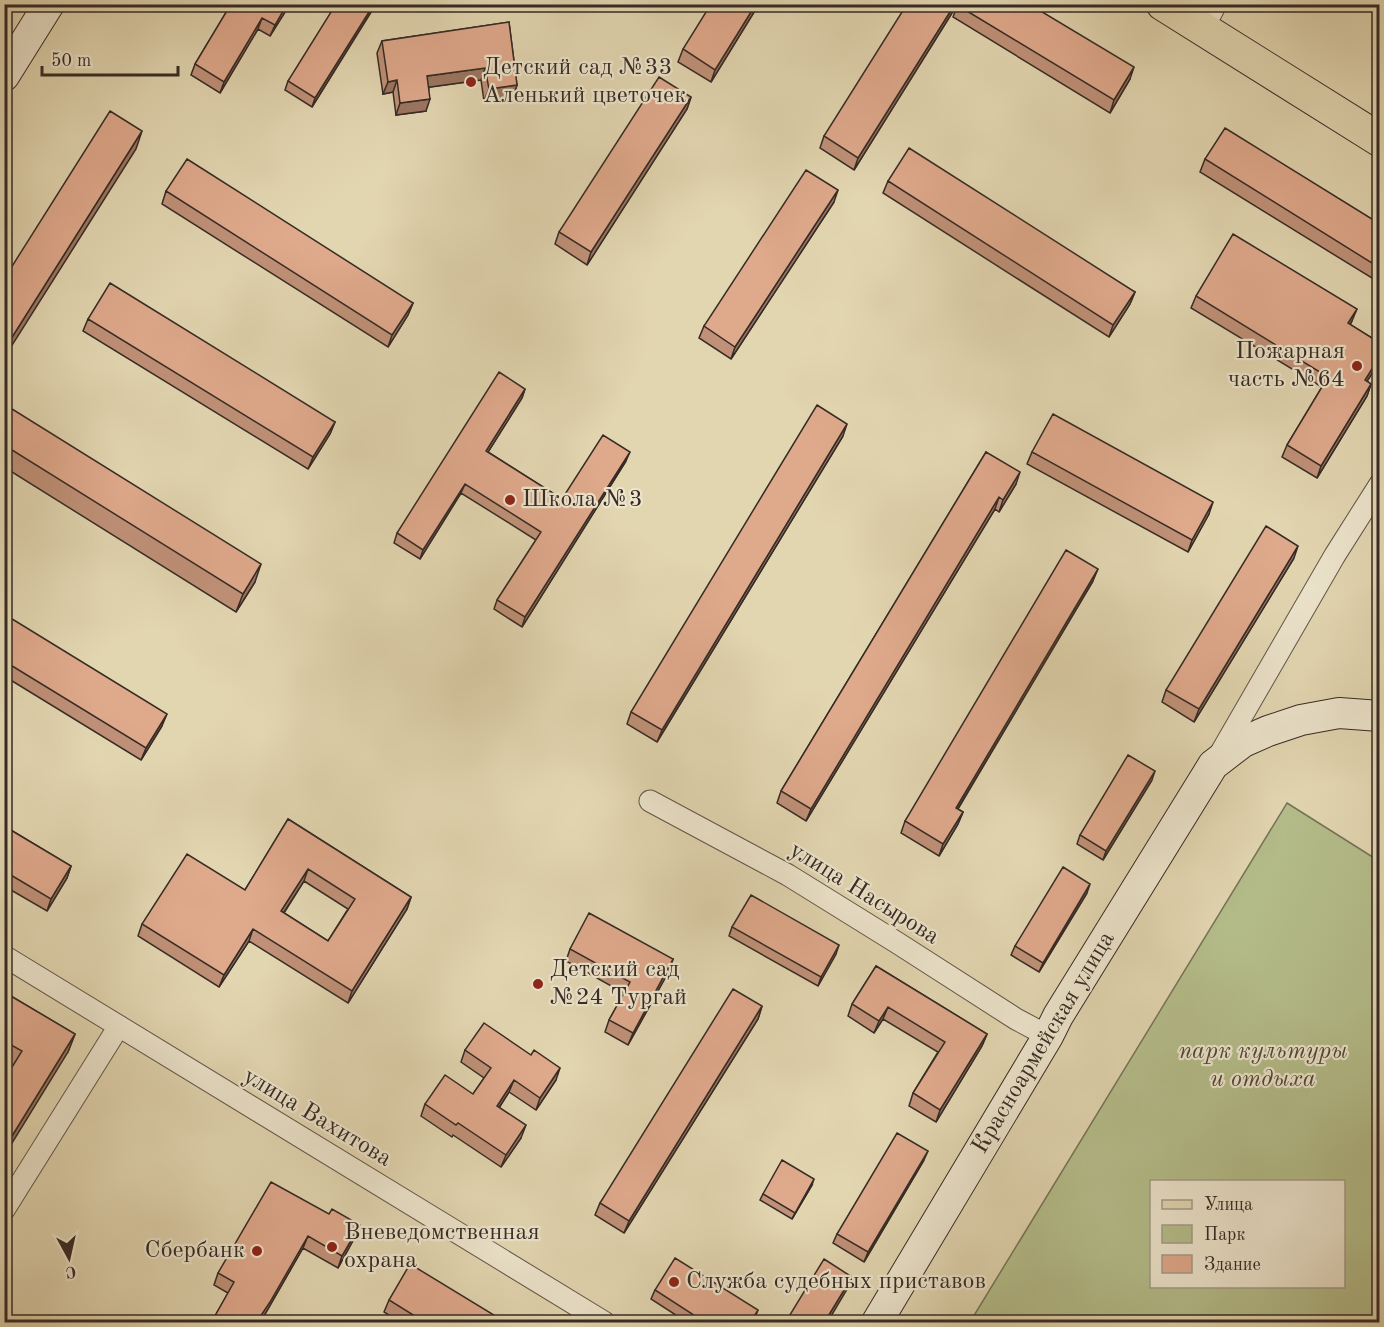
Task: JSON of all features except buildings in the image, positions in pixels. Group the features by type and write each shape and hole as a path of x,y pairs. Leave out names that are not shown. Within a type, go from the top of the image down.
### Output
{"main road":[{"path":"1163,4 1210,17 1380,140"}],"street":[{"path":"4,76 49,4"},
{"path":"1213,765 1335,555 1380,484"},
{"path":"1213,765 1243,742 1301,720 1339,713 1380,716"},
{"name":"Красноармейская улица","path":"877,1323 1058,1016 1213,765"},
{"name":"улица Насырова","path":"651,801 788,875 1016,1019 1048,1036"},
{"name":"улица Вахитова","path":"4,956 604,1323"},
{"path":"4,1210 119,1026"}],"green space":[{"name":"парк культуры и отдыха","path":"1287,803 1379,861 1379,1322 970,1322"}],"place":[{"name":"Детский сад №33 Аленький цветочек","path":"471,82"},
{"name":"Пожарная часть №64","path":"1357,366"},
{"name":"Школа №3","path":"510,500"},
{"name":"Детский сад №24 Тургай","path":"538,984"},
{"name":"Вневедомственная охрана","path":"332,1247"},
{"name":"Сбербанк","path":"257,1251"},
{"name":"Служба судебных приставов","path":"674,1282"}]}
